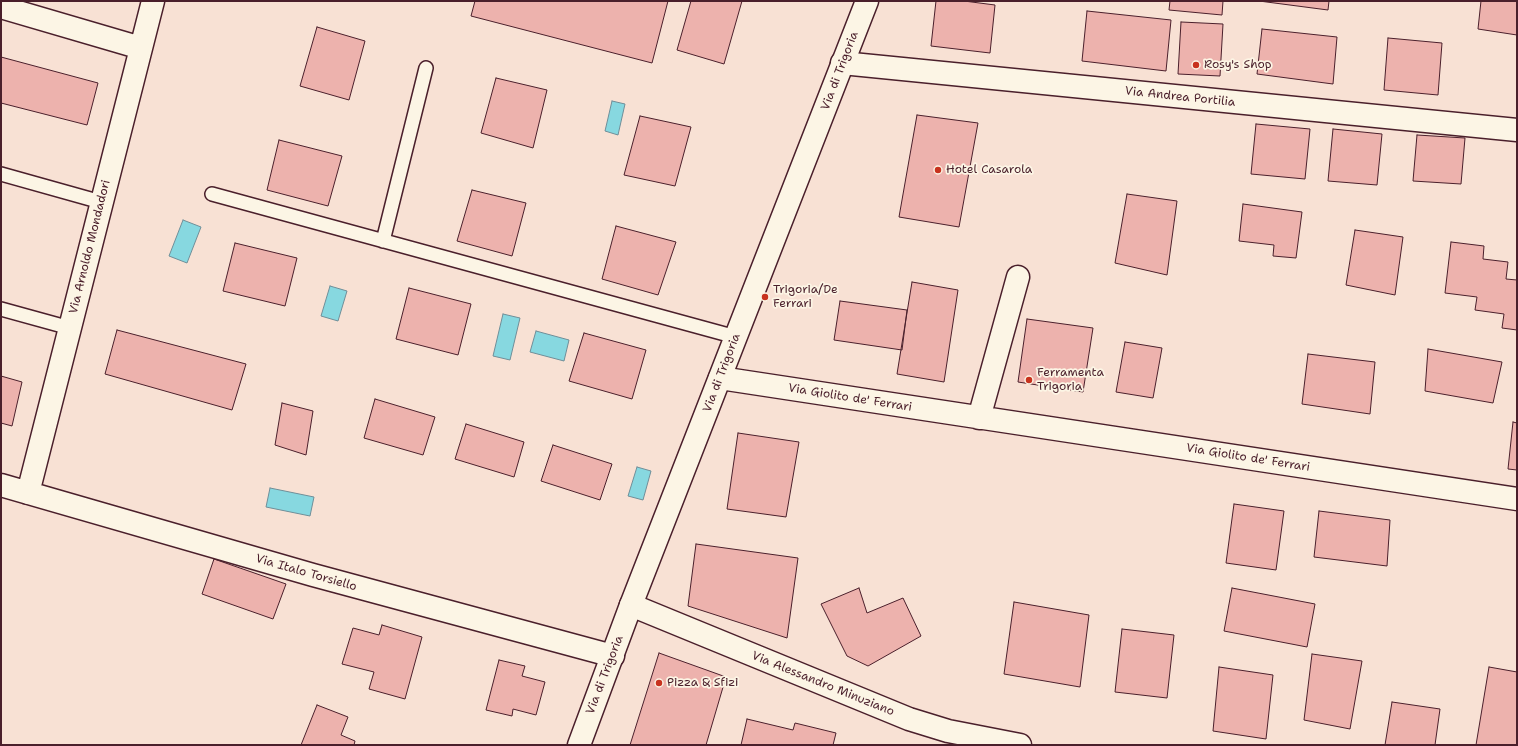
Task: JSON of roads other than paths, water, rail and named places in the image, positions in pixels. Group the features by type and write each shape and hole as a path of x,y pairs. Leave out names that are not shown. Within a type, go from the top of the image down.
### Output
{"street":[{"name":"Via Arnoldo Mondadori","path":"28,493 153,1"},
{"name":"Via di Trigoria","path":"579,745 631,605 867,1"},
{"path":"1,7 141,48"},
{"name":"Via Andrea Portilia","path":"842,63 1517,130"},
{"path":"979,418 1018,277"},
{"name":"Via Giolito de' Ferrari","path":"720,378 1517,499"},
{"name":"Via Italo Torsiello","path":"1,486 313,575 613,656"},
{"name":"Via Alessandro Minuziano","path":"631,605 909,719 948,731 1020,745"}],"lane":[{"path":"383,241 426,68"},
{"path":"1,174 101,202"},
{"path":"212,194 736,338"},
{"path":"1,309 70,328"}],"water":[{"path":"612,101 625,104 618,135 605,131"},
{"path":"183,220 201,227 187,263 169,256"},
{"path":"330,286 347,291 338,321 321,316"},
{"path":"503,314 520,318 510,360 493,356"},
{"path":"536,331 569,340 564,361 530,352"},
{"path":"637,467 651,471 643,500 628,496"},
{"path":"270,488 314,497 310,516 266,507"}],"place":[{"name":"Rosy's Shop","path":"1196,65"},
{"name":"Hotel Casarola","path":"938,170"},
{"name":"Trigoria/De Ferrari","path":"765,297"},
{"name":"Ferramenta Trigoria","path":"1029,380"},
{"name":"Pizza & Sfizi","path":"659,683"}]}
